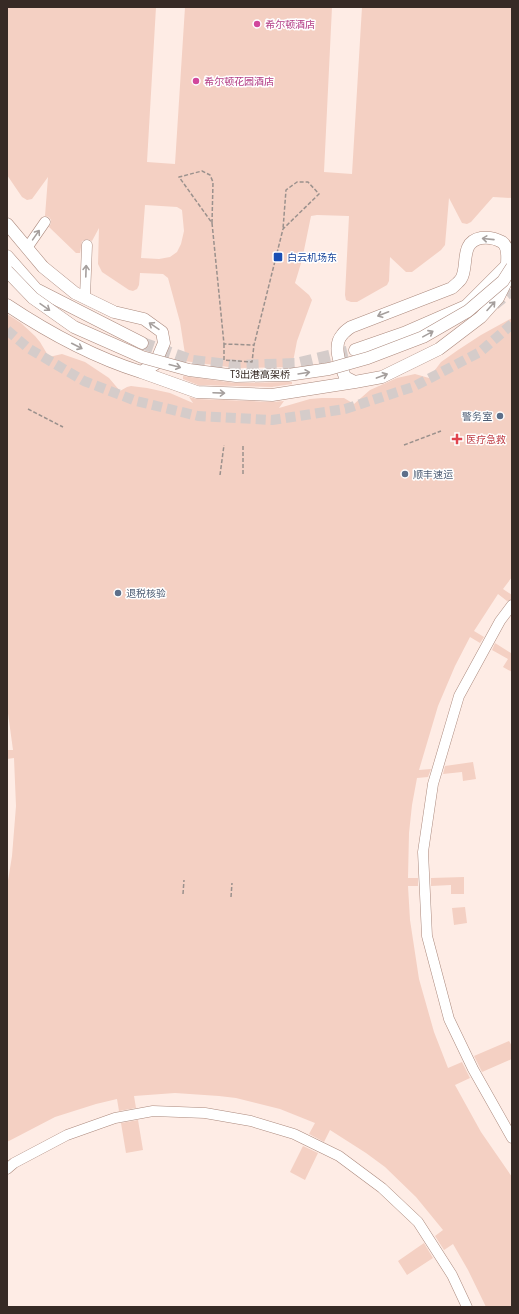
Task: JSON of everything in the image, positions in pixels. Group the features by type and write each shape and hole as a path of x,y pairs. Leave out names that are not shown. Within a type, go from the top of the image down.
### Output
{"main road":[{"path":"7,224 43,267 75,292 114,312 144,319 162,332 164,343 155,364 141,372"},
{"path":"7,305 39,326 84,349 126,367 197,392 272,395 355,382 382,377 439,349 481,317 498,298 511,264 507,249 502,243 490,237 478,238 470,244 465,256 464,269 461,279 452,288 351,326 341,336 338,347 340,363 345,377 355,382"},
{"path":"7,256 36,289 142,343"},
{"path":"355,350 404,333 466,306 511,264"},
{"name":"T3出港高架桥","path":"7,271 33,298 74,327 142,357 189,370 236,376 288,375 330,369 368,358 422,337 468,311 503,281 511,264"}],"lane":[{"path":"27,248 45,222"},
{"path":"84,297 87,245"},
{"path":"512,605 500,621 459,696 433,784 423,852 427,936 449,1020 476,1075 512,1138"},
{"path":"7,1169 14,1163 67,1135 115,1118 153,1111 205,1113 251,1121 294,1134 338,1156 382,1188 418,1222 452,1275 467,1307"}],"path":[{"path":"212,223 179,177 202,171 210,175 213,182 212,223 224,344 224,360 252,362 254,345 283,230 286,190 297,182 308,182 318,194 283,230"},
{"path":"224,344 254,345"},
{"path":"28,409 63,427"},
{"path":"404,445 441,431"},
{"path":"220,474 224,445"},
{"path":"243,446 243,476"},
{"path":"183,894 184,880"},
{"path":"231,897 232,883"}],"shaded area":[{"path":"7,7 512,7 512,1307 7,1307"}],"building":[{"path":"7,7 156,7 147,162 175,164 185,7 332,7 324,172 352,174 362,7 512,7 512,198 493,197 471,222 467,224 462,223 449,198 445,245 441,250 412,272 406,272 390,257 389,281 387,285 357,302 346,300 345,295 349,216 311,216 302,260 295,283 309,295 312,300 297,341 292,367 236,368 184,361 185,354 180,322 168,278 163,274 140,273 139,285 137,289 133,291 129,290 102,272 98,264 99,228 92,241 87,239 82,241 80,253 76,253 49,227 51,220 49,217 45,216 48,177 32,199 27,200 22,197 7,175","holes":["145,205 177,207 182,210 184,231 181,244 177,252 170,257 159,259 141,258"]},
{"path":"7,314 21,323 35,336 49,357 62,354 85,362 109,378 120,391 131,386 147,388 170,393 193,403 189,397 197,399 272,402 284,401 279,408 310,399 322,398 344,398 354,404 370,390 397,378 415,374 429,378 441,362 481,335 512,318 512,577 503,589 512,595 512,599 507,601 498,594 474,631 484,637 480,643 470,637 455,666 438,706 419,770 431,769 428,777 417,778 412,805 409,833 408,878 418,878 418,886 408,886 410,920 419,979 434,1032 448,1068 462,1062 470,1078 455,1085 481,1132 512,1177 512,1307 486,1307 468,1270 453,1244 444,1250 435,1236 443,1230 416,1197 385,1167 330,1130 324,1142 309,1134 315,1123 280,1109 236,1098 219,1096 175,1093 134,1096 136,1108 119,1111 117,1099 96,1104 55,1117 7,1142 7,887 12,856 16,806 14,758 7,759 7,750 13,750 7,706"},
{"path":"183,376 235,383 292,382 292,384 272,387 198,385 183,379"},
{"path":"495,643 511,653 512,651 512,672 503,667 508,659 492,650"},
{"path":"473,762 476,779 463,781 462,772 443,774 445,766"},
{"path":"464,877 464,894 451,894 451,885 431,886 431,878"},
{"path":"465,907 467,923 454,925 452,908"},
{"path":"509,1041 512,1046 512,1059 482,1072 474,1056"},
{"path":"138,1120 143,1150 126,1153 121,1123"},
{"path":"303,1146 318,1153 305,1180 290,1172"},
{"path":"424,1243 433,1258 407,1275 398,1261"}],"tunnel":[{"path":"495,305 512,291"},
{"path":"7,330 28,348 84,381 136,401 198,416 272,420 345,409 413,387 480,352 512,324"},
{"path":"142,343 193,361 236,366 295,364 355,350"}],"place":[{"name":"希尔顿酒店","path":"257,24"},
{"name":"希尔顿花园酒店","path":"196,81"},
{"name":"白云机场东","path":"278,257"},
{"name":"警务室","path":"500,416"},
{"name":"医疗急救","path":"457,439"},
{"name":"顺丰速运","path":"405,474"},
{"name":"退税核验","path":"118,593"}]}
